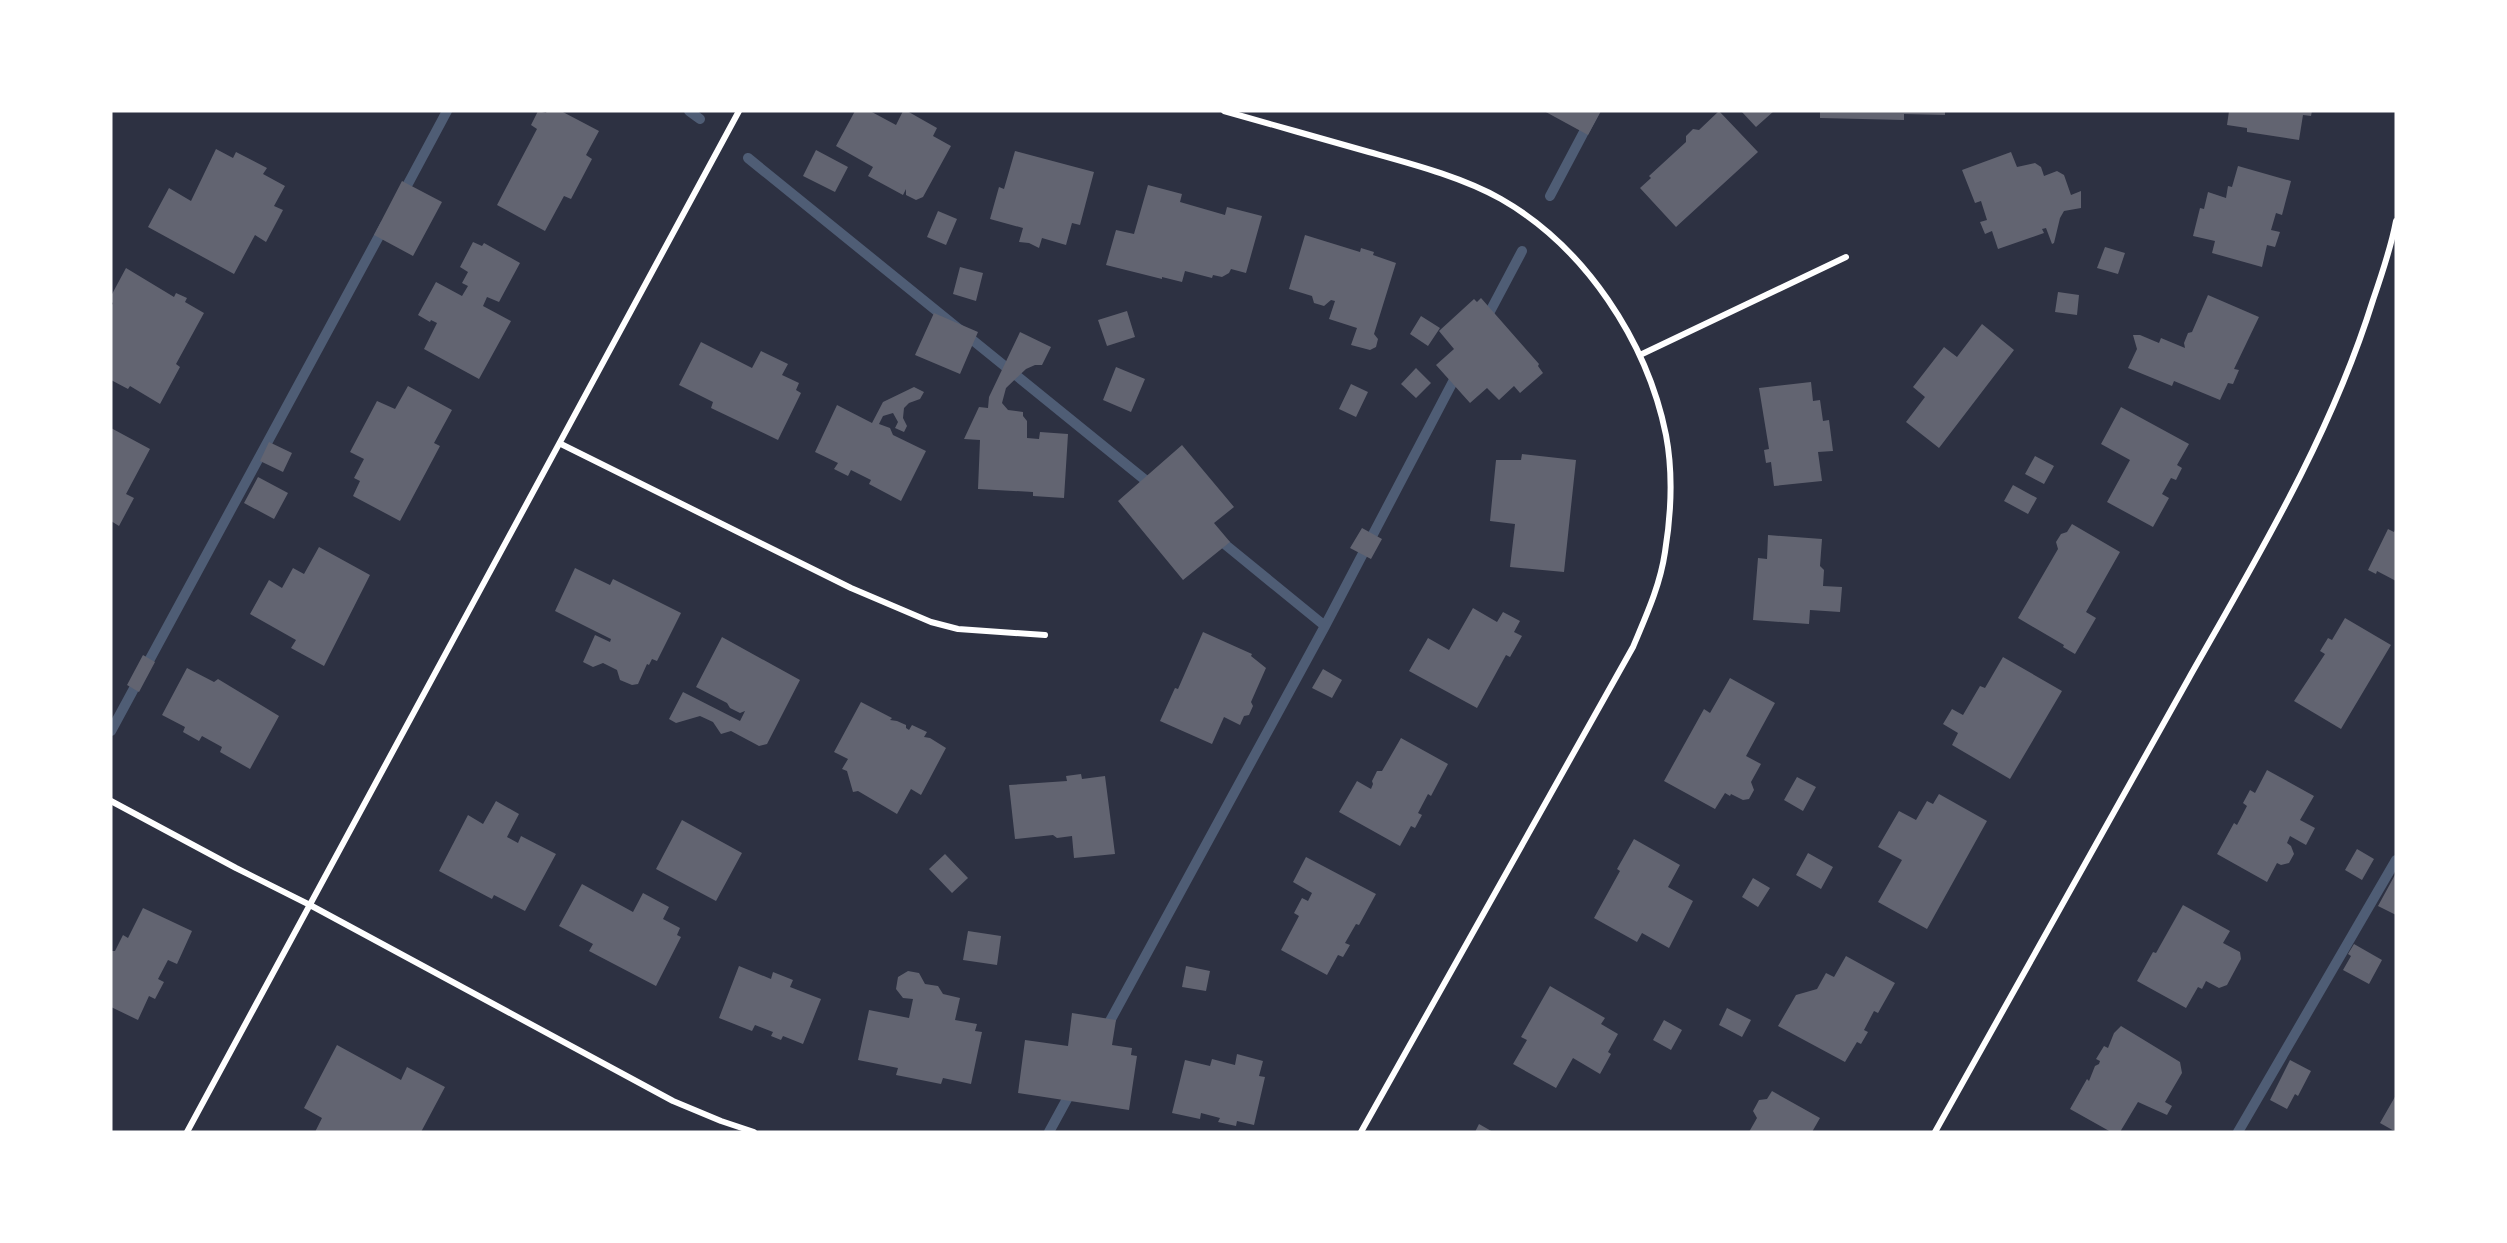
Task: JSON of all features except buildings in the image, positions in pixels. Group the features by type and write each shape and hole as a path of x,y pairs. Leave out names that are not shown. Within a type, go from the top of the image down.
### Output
{"street":[{"path":"187,1132 739,111"},
{"path":"1224,111 1427,168 1500,199 1533,221 1577,261 1602,291 1635,342 1666,436 1670,495 1665,553 1656,593 1622,667 1361,1132"},
{"path":"1935,1132 2294,489 2324,430 2357,352 2392,243 2396,221"},
{"path":"1640,355 1846,257"},
{"path":"561,444 851,588 931,622 958,629 1045,635"},
{"path":"111,801 310,905 673,1101 754,1132"}],"waterway":[{"path":"402,195 447,111"},
{"path":"689,111 700,119"},
{"path":"1550,196 1595,111"},
{"path":"748,158 1155,488"},
{"path":"111,731 385,225"},
{"path":"1485,321 1522,251"},
{"path":"1104,1032 1325,626 1458,372"},
{"path":"1216,537 1325,626"},
{"path":"2238,1132 2396,860"},
{"path":"1049,1132 1073,1088"}]}
